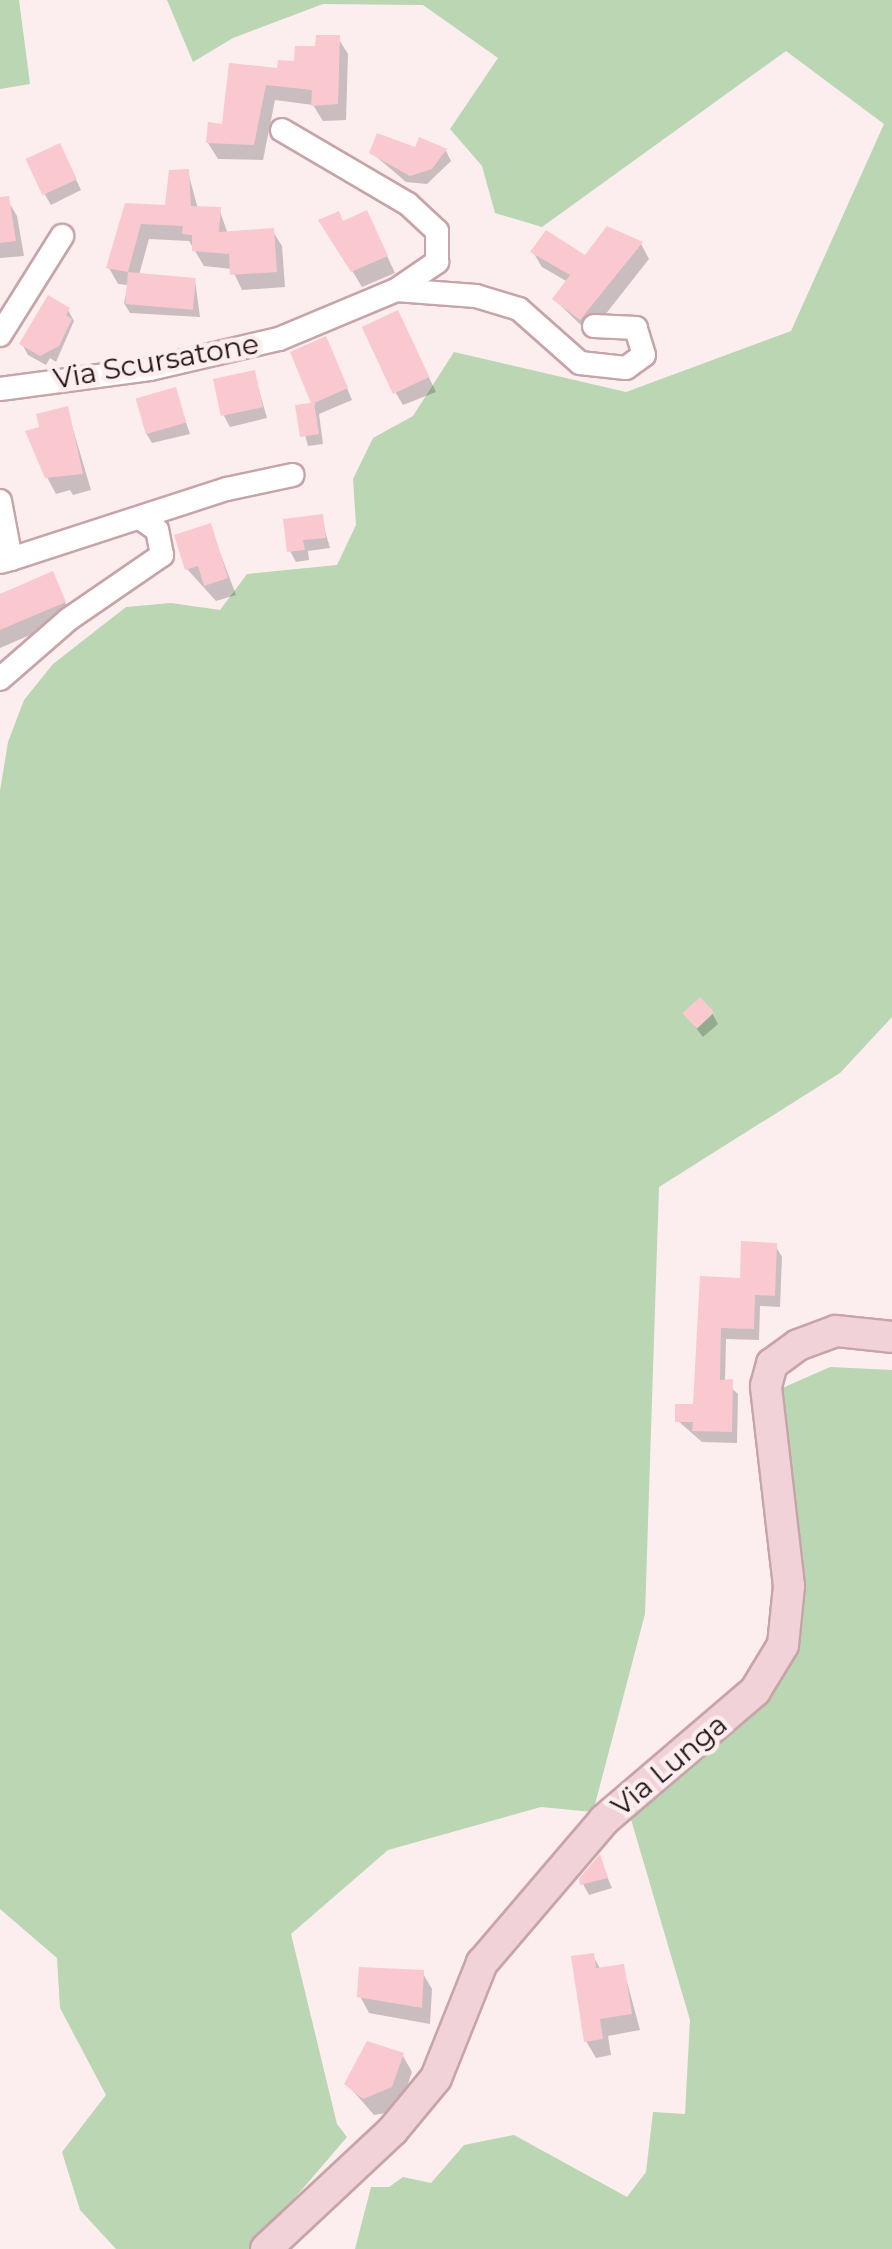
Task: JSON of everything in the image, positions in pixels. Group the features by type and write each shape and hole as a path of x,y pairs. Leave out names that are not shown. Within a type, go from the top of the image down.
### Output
{"street":[{"name":"Via Scursatone","path":"0,389 150,369 279,338 396,290 438,262 437,232 408,204 282,130"},
{"path":"0,335 62,236"},
{"path":"396,290 476,296 518,309 580,362 626,368 644,355 636,328 594,326"},
{"path":"0,501 6,560 140,520 227,488 294,475"},
{"path":"0,679 68,619 162,554 157,530 140,520"},
{"name":"Via Lunga","path":"266,2249 393,2130 436,2078 482,1963 604,1820 756,1691 783,1645 789,1586 766,1386 772,1364 798,1345 836,1332 892,1337"}],"green space":[{"path":"0,0 19,0 30,84 0,89"},
{"path":"167,0 892,0 892,1017 840,1073 659,1187 645,1614 593,1812 541,1807 388,1850 291,1934 337,2124 347,2137 251,2249 116,2249 80,2210 62,2152 106,2095 60,2008 57,1958 0,1909 0,791 8,742 24,700 53,664 126,607 171,603 220,610 247,574 337,565 356,525 353,479 373,438 413,416 454,352 626,392 791,331 884,124 786,51 542,227 495,213 482,166 450,129 498,58 423,5 323,4 233,38 193,62"},
{"path":"830,1367 892,1370 892,2249 355,2249 371,2187 389,2187 403,2177 431,2183 464,2145 514,2135 627,2197 646,2172 653,2112 685,2114 690,2020 630,1816 737,1727 788,1636 771,1393"}],"building":[{"path":"316,35 340,35 338,104 311,106 312,90 266,85 254,145 206,143 208,122 222,124 229,63 277,68 278,60 294,61 295,46 315,46"},
{"path":"377,133 415,147 419,137 447,149 432,169 410,176 369,153"},
{"path":"60,143 77,179 42,195 26,159"},
{"path":"189,169 191,206 221,207 219,232 274,228 277,272 230,275 229,254 192,251 192,235 182,234 183,226 141,224 128,272 106,268 125,203 165,205 169,170"},
{"path":"9,196 16,241 0,243 0,197"},
{"path":"367,210 388,256 351,272 318,220 339,211 343,221"},
{"path":"607,226 643,242 580,320 552,299 570,275 530,252 546,230 585,255"},
{"path":"128,272 196,278 193,310 125,304"},
{"path":"48,295 70,308 66,315 72,319 59,346 40,356 19,344"},
{"path":"398,310 429,377 393,394 362,327"},
{"path":"326,336 348,388 314,403 319,434 300,437 295,405 311,403 290,352"},
{"path":"255,370 263,407 221,416 213,379"},
{"path":"176,387 186,423 146,434 136,399"},
{"path":"68,406 83,474 45,478 25,431 39,427 36,414"},
{"path":"323,514 326,538 303,540 305,550 287,552 283,519"},
{"path":"211,523 228,578 204,586 198,566 185,570 174,535"},
{"path":"53,571 66,602 0,630 0,594"},
{"path":"700,997 714,1012 697,1029 682,1013"},
{"path":"741,1241 777,1243 775,1296 755,1295 754,1329 721,1328 720,1380 733,1379 732,1432 692,1431 693,1422 675,1422 675,1404 693,1404 700,1276 740,1278"},
{"path":"600,1854 608,1878 580,1885 579,1879"},
{"path":"594,1953 596,1968 624,1964 632,2014 600,2019 603,2039 584,2042 571,1956"},
{"path":"359,1967 424,1970 422,2008 357,1997"},
{"path":"367,2041 404,2053 392,2087 363,2099 344,2084"}]}
